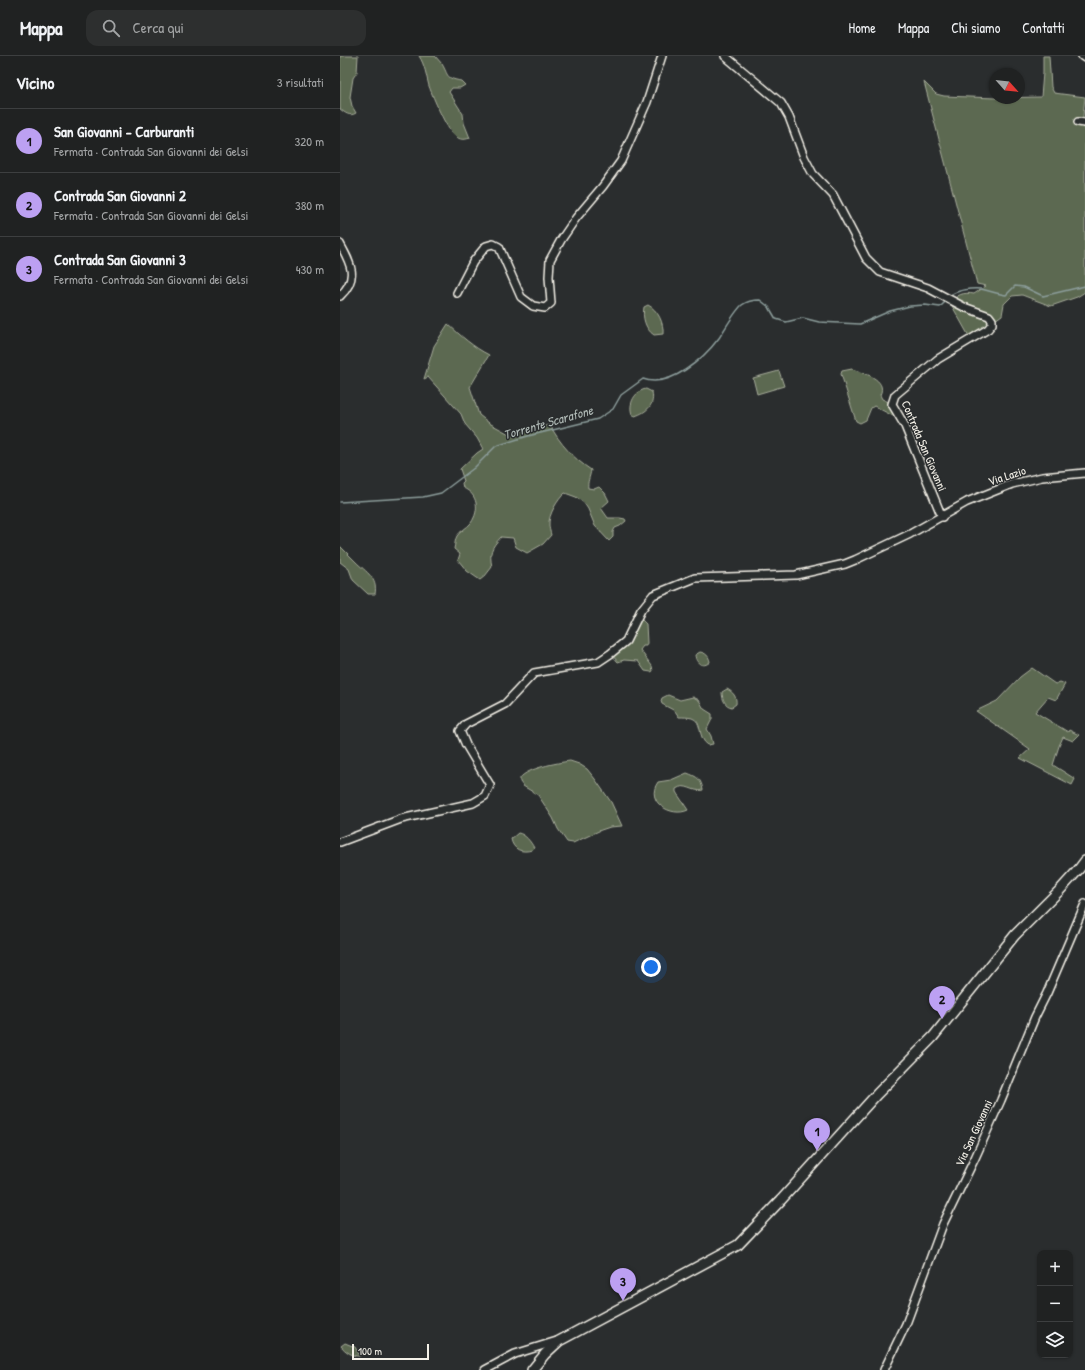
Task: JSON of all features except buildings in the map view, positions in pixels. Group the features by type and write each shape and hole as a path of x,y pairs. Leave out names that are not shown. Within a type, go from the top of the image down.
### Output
{"main road":[{"path":"532,1370 545,1354 559,1341 738,1245 877,1094 933,1037 1016,935 1060,890 1085,861"}],"street":[{"path":"457,293 473,262 486,246 493,244 499,247 521,296 533,306 545,308 551,303 549,276 550,260 576,218 621,162 644,108 662,56"},
{"name":"Contrada San Giovanni","path":"727,56 781,103 789,117 804,157 813,174 833,195 866,258 872,265 880,272 915,282 964,307 989,316 992,320 992,324 988,329 938,360 921,373 895,395 892,404 905,426 942,517"},
{"path":"340,244 349,259 352,272 350,284 340,296"},
{"name":"Via Lazio","path":"340,842 401,819 473,803 485,796 490,785 466,745 460,731 466,724 505,704 534,674 598,662 610,654 626,641 642,610 654,595 695,578 796,575 844,564 910,534 967,502 1012,484 1042,477 1085,473"},
{"name":"Via San Giovanni","path":"884,1370 908,1318 943,1224 972,1165 1001,1100 1085,904"},
{"path":"485,1370 515,1354 559,1341"}],"green space":[{"path":"340,56 358,56 357,72 353,78 350,97 352,106 356,113 352,115 340,109"},
{"path":"419,56 435,56 442,64 448,76 452,79 461,81 465,85 460,88 452,88 449,92 463,114 464,123 470,138 459,138 451,132 433,97"},
{"path":"1043,56 1049,56 1051,87 1054,93 1085,97 1082,127 1085,128 1085,292 1077,297 1051,306 1022,295 1012,296 1004,304 1002,315 970,338 951,304 955,298 961,294 974,294 986,286 977,284 924,82 936,94 944,96 989,98 989,104 1025,104 1025,97 1041,97"},
{"path":"648,305 655,310 660,317 663,334 654,335 648,330 643,311 644,307"},
{"path":"448,324 472,345 489,355 470,387 479,415 489,423 511,435 528,429 550,425 558,438 578,461 591,470 588,488 594,489 599,487 605,493 609,501 601,508 608,518 625,519 626,521 615,528 613,537 609,541 595,526 584,503 576,497 565,493 559,499 552,512 549,521 551,535 543,544 527,553 516,547 513,538 501,537 492,550 492,567 480,580 467,571 458,560 460,554 454,549 456,537 471,523 476,513 476,503 472,494 463,488 462,483 464,481 460,469 483,449 477,438 465,424 461,414 428,377 424,379 434,346"},
{"path":"852,369 868,375 878,381 882,389 880,395 882,399 891,403 897,418 874,406 871,408 866,420 860,423 856,421 841,374 842,371"},
{"path":"779,371 784,386 757,394 753,378"},
{"path":"646,389 652,392 653,397 651,404 646,410 635,416 632,414 631,410 633,398 639,392"},
{"path":"340,546 373,579 375,584 375,594 368,594 353,580 349,569 340,562"},
{"path":"641,619 646,624 647,643 646,646 643,646 640,650 652,666 653,671 651,672 645,671 638,661 624,660 618,662 612,655 628,641"},
{"path":"700,652 707,655 710,662 705,665 698,663 695,655"},
{"path":"1032,668 1055,684 1060,682 1065,684 1056,700 1048,697 1035,712 1068,732 1069,730 1079,735 1073,741 1063,737 1053,765 1075,779 1072,785 1020,758 1030,749 976,711 997,701 1020,677"},
{"path":"727,689 733,693 736,699 736,704 732,707 724,702 722,692"},
{"path":"668,695 680,700 693,697 699,700 704,709 712,714 712,719 707,729 713,744 708,745 702,738 698,722 690,718 679,717 675,711 662,704 662,698"},
{"path":"570,761 587,769 595,779 611,802 622,826 610,827 601,830 573,843 567,842 538,795 523,786 520,782 520,778 529,771 543,766"},
{"path":"687,773 698,779 703,790 699,791 686,787 676,789 676,792 688,810 675,812 668,810 657,802 655,789 658,782 671,780"},
{"path":"518,833 523,835 529,841 534,848 532,850 521,851 514,846 511,839"},
{"path":"345,1343 355,1347 360,1356 352,1355 345,1350 341,1346"}],"waterway":[{"name":"Torrente Scarafone","path":"948,297 959,291 973,289 981,289 1006,295 1015,286 1024,287 1043,296 1085,286"},
{"name":"Torrente Scarafone","path":"340,502 423,497 441,493 474,468 496,446 528,436 598,419 613,409 621,395 643,379 653,381 664,380 686,370 713,346 739,308 748,302 760,300 769,307 776,319 786,322 803,318 819,322 860,324 890,311 910,306 925,305 940,307 947,300"}],"place":[{"name":"Contrada San Giovanni 2","path":"942,1019"},
{"name":"San Giovanni - Carburanti","path":"817,1151"},
{"name":"Contrada San Giovanni 3","path":"623,1301"}]}
